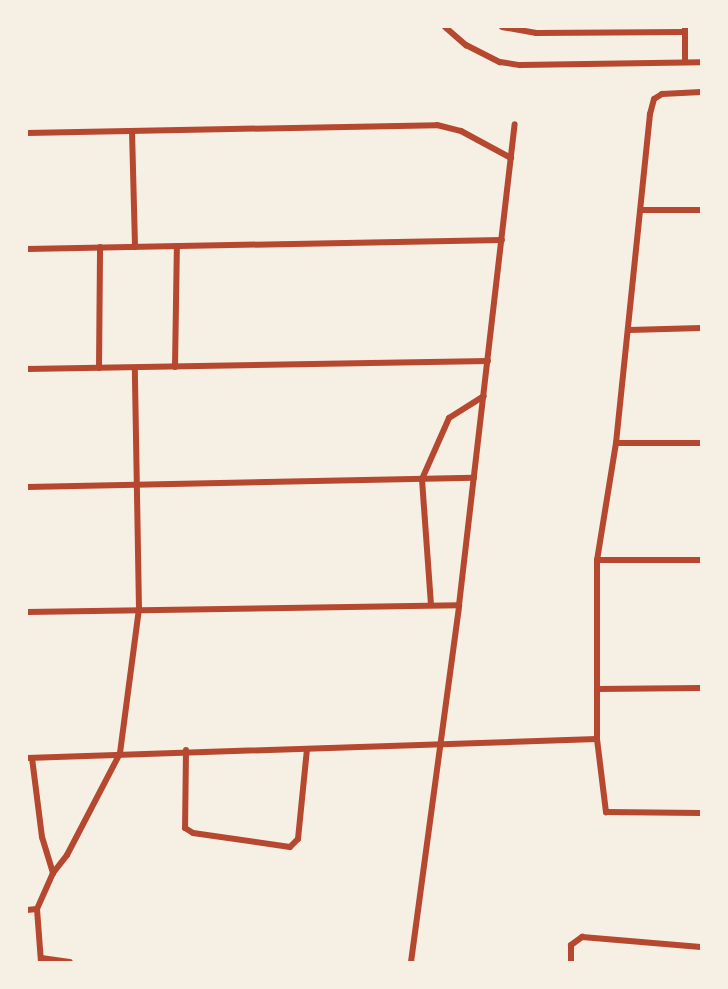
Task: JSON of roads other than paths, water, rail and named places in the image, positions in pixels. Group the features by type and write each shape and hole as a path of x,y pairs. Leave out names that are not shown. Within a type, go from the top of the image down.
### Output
{"street":[{"path":"446,27 466,45 500,62 520,65 701,62"},
{"path":"502,27 536,33 685,29 685,62"},
{"path":"701,92 662,94 654,99 650,114 616,443 597,560 597,739 606,812 701,813"},
{"path":"411,962 459,605 515,124"},
{"path":"27,132 437,125 461,131 511,158"},
{"path":"132,131 135,248"},
{"path":"641,210 701,210"},
{"path":"27,249 502,240"},
{"path":"175,368 177,246"},
{"path":"99,368 100,247"},
{"path":"629,330 701,328"},
{"path":"27,369 488,361"},
{"path":"70,962 41,960 37,909 53,873 67,855 120,753 139,609 135,368"},
{"path":"431,605 422,479 449,418 484,396"},
{"path":"616,443 701,443"},
{"path":"27,487 474,478"},
{"path":"597,560 701,560"},
{"path":"27,612 459,605"},
{"path":"598,689 701,688"},
{"path":"53,873 42,837 29,758 186,750 307,749 439,742 597,739"},
{"path":"186,750 185,828 193,833 290,847 298,840 307,749"},
{"path":"27,910 37,909"},
{"path":"571,962 571,945 582,936 701,947"}]}
